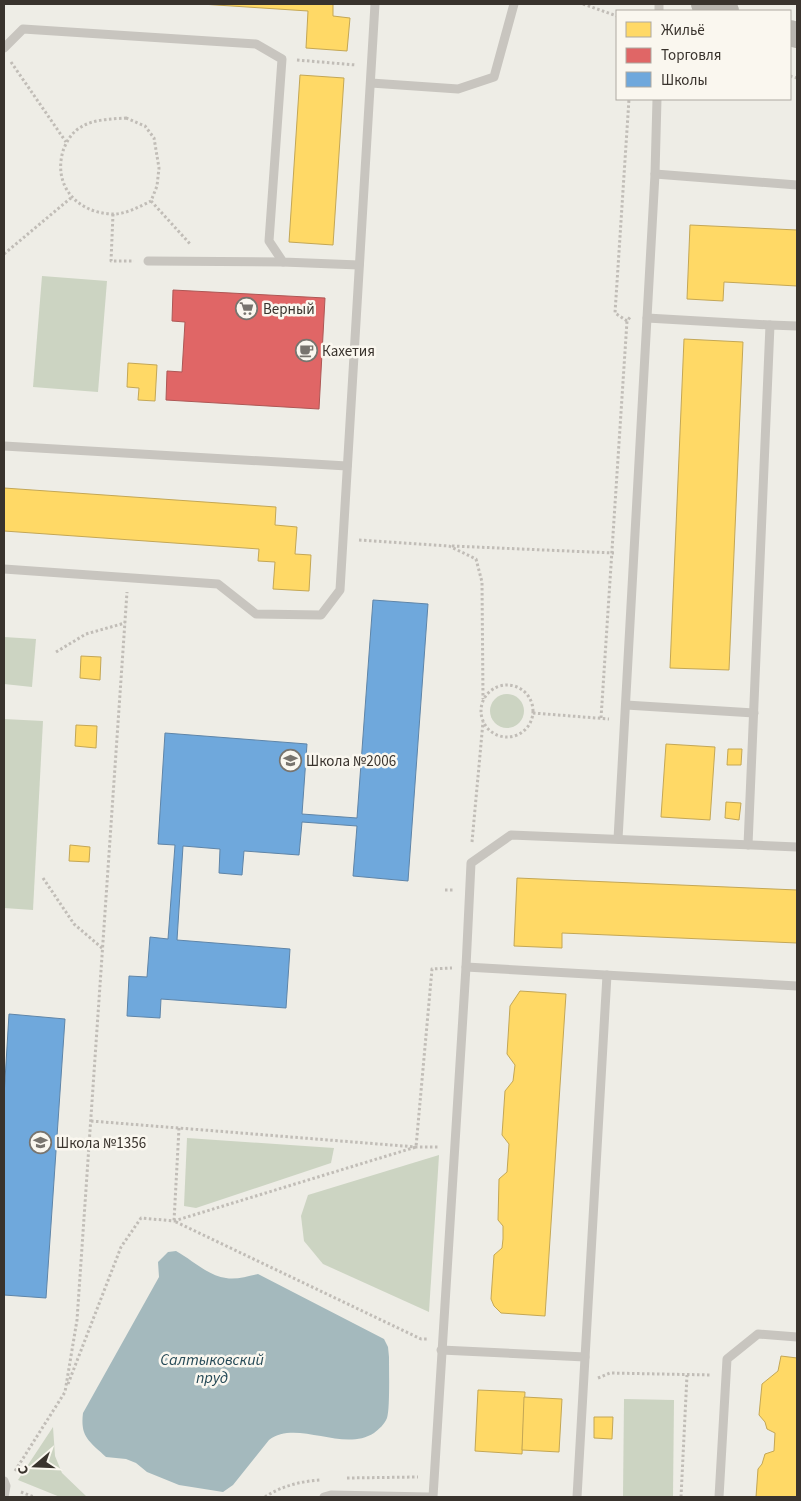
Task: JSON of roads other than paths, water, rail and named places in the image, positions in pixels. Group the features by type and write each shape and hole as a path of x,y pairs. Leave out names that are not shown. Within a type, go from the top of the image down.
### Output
{"street":[{"path":"704,4 723,10"}],"lane":[{"path":"4,569 218,584 256,614 321,615 340,590 376,4"},
{"path":"371,83 458,89 494,77 514,4"},
{"path":"4,48 23,29 256,44 282,59 269,241 284,262"},
{"path":"618,839 655,174 657,100"},
{"path":"655,174 797,184"},
{"path":"148,261 284,262 359,265"},
{"path":"647,318 797,326"},
{"path":"748,845 770,325"},
{"path":"4,446 347,466"},
{"path":"626,705 754,713"},
{"path":"324,1497 331,1495 431,1497 455,1148 471,863 511,835 797,847"},
{"path":"466,967 797,986"},
{"path":"577,1497 607,975"},
{"path":"719,1497 727,1358 758,1334 797,1337"},
{"path":"442,1345 585,1357"},
{"path":"4,1497 5,1484"}],"water":[{"name":"Салтыковский пруд","path":"176,1251 206,1271 219,1277 234,1278 258,1274 384,1339 388,1347 389,1357 389,1389 388,1414 383,1425 374,1433 362,1438 348,1440 306,1434 280,1434 269,1440 233,1485 223,1492 179,1485 147,1472 136,1463 126,1459 106,1457 90,1442 84,1433 83,1413 159,1277 158,1262 168,1252"}],"place":[{"name":"Верный","path":"247,309"},
{"name":"Кахетия","path":"306,351"},
{"name":"Школа №2006","path":"290,761"},
{"name":"Школа №1356","path":"40,1143"}]}
